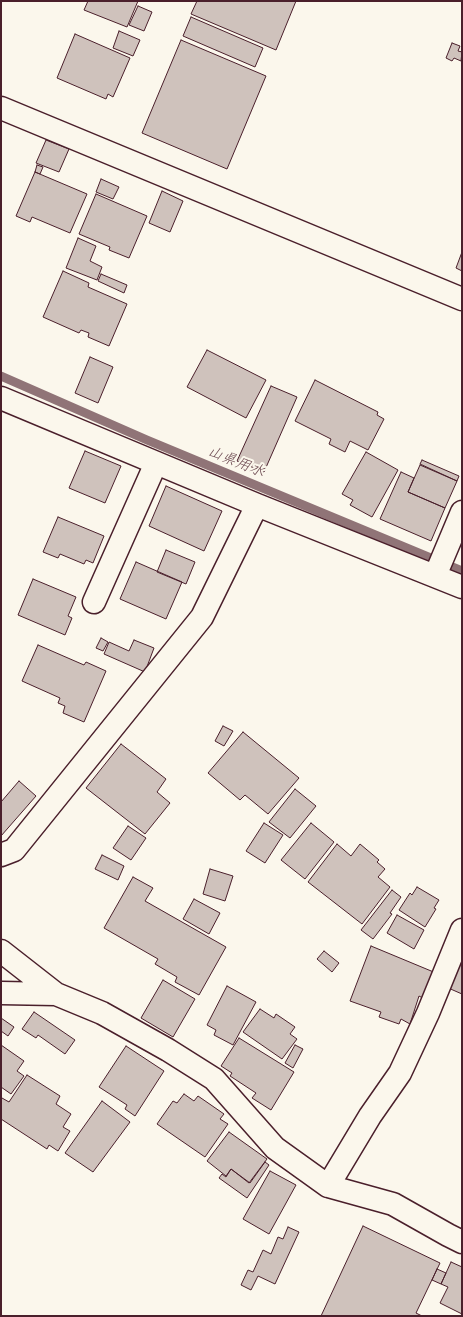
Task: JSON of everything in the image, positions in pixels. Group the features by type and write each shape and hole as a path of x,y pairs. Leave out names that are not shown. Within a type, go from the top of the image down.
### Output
{"street":[{"path":"1,108 462,299"},
{"path":"1,398 257,505 440,566 462,588"},
{"path":"94,602 156,463"},
{"path":"1,855 14,850 202,617 257,505"},
{"path":"440,566 462,512"},
{"path":"328,1186 370,1116 400,1073 428,1013 462,930"},
{"path":"1,951 56,994 102,1012 168,1050 214,1080 275,1148 328,1186 393,1204 448,1236 462,1242"},
{"path":"1,993 56,994"}],"building":[{"path":"88,1 138,1 127,27 84,10"},
{"path":"197,1 296,1 276,50 191,14"},
{"path":"138,6 152,12 144,31 129,25"},
{"path":"191,17 263,48 255,67 183,36"},
{"path":"119,31 140,40 133,56 113,48"},
{"path":"75,34 130,58 113,97 108,94 106,99 57,78"},
{"path":"181,40 266,76 227,169 142,133"},
{"path":"452,43 460,46 458,51 462,52 461,61 454,58 452,61 446,58"},
{"path":"46,140 69,149 59,172 36,163"},
{"path":"37,165 43,167 40,174 35,172"},
{"path":"35,172 87,194 70,233 32,217 30,222 16,216"},
{"path":"101,179 119,187 113,199 96,192"},
{"path":"162,191 183,201 170,232 149,223"},
{"path":"96,194 147,216 129,258 109,250 110,247 79,234"},
{"path":"78,238 96,246 90,261 102,267 97,280 66,268"},
{"path":"462,252 462,271 456,268"},
{"path":"63,271 89,283 88,287 127,304 109,346 88,337 89,333 81,330 79,333 43,317"},
{"path":"101,274 127,285 124,293 98,281"},
{"path":"207,350 266,380 246,418 187,387"},
{"path":"90,357 113,367 98,403 75,393"},
{"path":"315,380 378,412 377,415 384,419 368,450 350,441 345,452 329,444 331,439 295,421"},
{"path":"271,386 297,397 264,472 237,461"},
{"path":"85,451 121,466 105,503 69,488"},
{"path":"366,452 398,470 372,517 350,505 353,500 342,494"},
{"path":"422,460 459,476 457,481 420,464"},
{"path":"420,465 457,481 445,508 408,492"},
{"path":"401,472 414,478 408,492 445,508 431,541 380,519"},
{"path":"166,486 222,511 204,551 149,526"},
{"path":"58,517 104,536 93,563 86,560 84,564 60,554 58,558 43,552"},
{"path":"166,550 195,562 186,584 157,572"},
{"path":"136,562 182,582 166,619 120,599"},
{"path":"33,579 76,597 68,616 72,618 65,635 18,615"},
{"path":"101,638 108,642 103,651 96,648"},
{"path":"134,640 154,648 145,672 104,654 109,642 129,651"},
{"path":"38,645 84,665 86,662 106,671 84,722 63,713 65,706 58,703 60,698 22,681"},
{"path":"223,726 233,731 224,746 215,741"},
{"path":"243,732 299,778 268,814 245,795 240,800 208,773"},
{"path":"121,744 166,779 157,792 170,803 145,834 86,788"},
{"path":"19,781 36,796 1,836 1,802"},
{"path":"295,789 316,806 290,838 269,822"},
{"path":"264,823 283,835 265,863 246,851"},
{"path":"311,823 334,842 305,879 281,860"},
{"path":"128,826 146,838 131,860 113,848"},
{"path":"337,844 351,856 360,844 379,860 377,862 385,869 378,877 390,887 362,924 308,882"},
{"path":"102,855 124,866 118,880 95,869"},
{"path":"210,869 233,876 225,901 203,894"},
{"path":"133,877 153,888 145,901 226,947 199,995 175,982 177,977 155,964 158,959 104,928"},
{"path":"417,887 439,900 434,908 436,909 425,927 399,910 410,893 412,895"},
{"path":"392,890 401,897 390,913 392,914 373,939 361,930"},
{"path":"194,899 220,913 209,934 183,919"},
{"path":"397,915 424,930 414,949 387,933"},
{"path":"371,946 436,973 428,1001 419,996 410,1024 401,1019 399,1024 379,1017 381,1012 350,1001"},
{"path":"324,951 339,963 332,972 317,959"},
{"path":"462,952 462,994 446,987"},
{"path":"163,980 195,999 173,1037 141,1018"},
{"path":"227,986 256,1002 233,1045 214,1035 216,1030 207,1025"},
{"path":"260,1009 274,1018 276,1014 295,1027 290,1034 297,1039 282,1059 243,1032"},
{"path":"34,1012 75,1040 65,1054 38,1035 36,1038 22,1029"},
{"path":"1,1018 14,1027 8,1036 1,1031"},
{"path":"239,1038 294,1072 271,1110 252,1098 256,1093 230,1076 232,1073 221,1066"},
{"path":"1,1045 24,1061 17,1071 24,1076 11,1094 1,1087"},
{"path":"295,1045 303,1049 293,1068 285,1063"},
{"path":"126,1046 164,1071 135,1116 125,1109 127,1105 99,1087"},
{"path":"27,1075 60,1096 56,1104 71,1114 63,1127 70,1131 58,1151 49,1145 47,1149 1,1119 1,1099 2,1098 9,1102"},
{"path":"184,1094 194,1101 198,1096 224,1114 220,1119 228,1124 205,1157 157,1124 173,1101 177,1103"},
{"path":"102,1101 130,1122 93,1172 65,1153"},
{"path":"229,1132 267,1159 249,1183 231,1169 226,1176 207,1161"},
{"path":"265,1162 269,1165 247,1198 219,1178 222,1174 226,1177 231,1169 250,1183"},
{"path":"270,1171 296,1185 269,1234 243,1219"},
{"path":"363,1226 440,1263 416,1313 422,1316 321,1316"},
{"path":"288,1227 299,1232 275,1284 258,1276 251,1290 241,1285 248,1270 253,1272 263,1250 271,1254 278,1237 283,1239"},
{"path":"451,1262 462,1267 462,1314 440,1303 448,1287 441,1284"},
{"path":"437,1269 446,1273 441,1284 432,1280"}],"waterway":[{"name":"山県用水","path":"1,376 147,440 462,571"}]}
